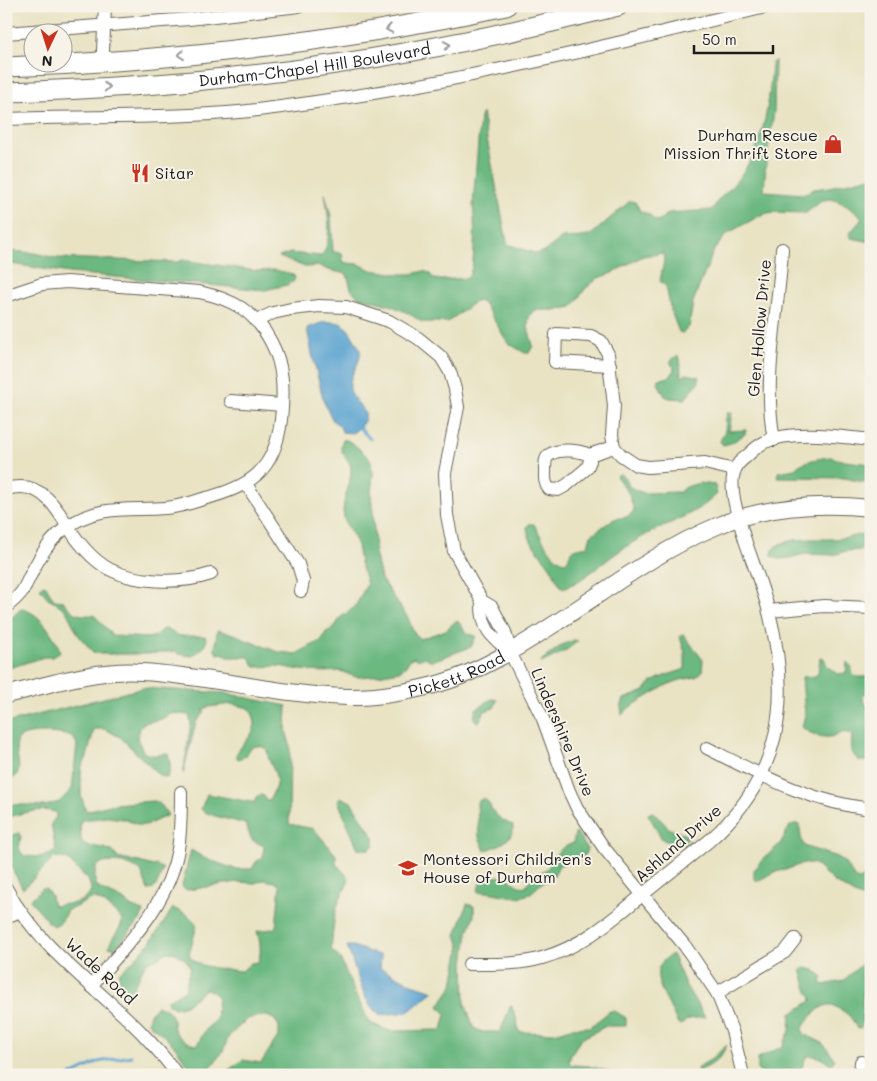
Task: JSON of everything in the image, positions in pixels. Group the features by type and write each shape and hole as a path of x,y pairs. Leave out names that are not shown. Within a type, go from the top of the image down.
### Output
{"main road":[{"name":"Durham-Chapel Hill Boulevard","path":"6,67 100,62 190,54 332,38 506,6"},
{"name":"Durham-Chapel Hill Boulevard","path":"6,92 191,81 339,63 487,37 618,6"},
{"path":"191,81 196,72 209,65 284,52 332,38"},
{"path":"6,83 86,78 96,74 100,68 100,62"}],"street":[{"path":"100,62 103,52 105,6"},
{"path":"6,33 246,13 299,6"},
{"path":"6,119 192,115 297,105 489,73 584,52 769,6"},
{"name":"Glen Hollow Drive","path":"774,440 769,386 773,330 781,276 782,249"},
{"path":"6,296 42,284 67,282 199,292 220,297 231,301 256,321 270,339 280,364 282,377 280,430 272,455 257,476 246,484 227,492 176,506 110,509 85,517 68,526 55,537 41,553 21,594 6,607"},
{"path":"256,321 272,313 291,309 319,306 346,307 389,321 418,338 441,357 450,372 458,407 445,473 447,515 454,551 482,602 484,625 494,639 510,652"},
{"path":"610,365 614,406 612,435 614,446 625,458 636,465 659,468 705,463 734,470 738,463 751,452 765,442 774,440 811,435 871,440"},
{"path":"231,402 282,405"},
{"path":"589,455 614,446"},
{"name":"Ashland Drive","path":"469,964 523,962 541,959 562,951 602,928 724,828 748,799 762,775 770,755 778,718 780,690 776,643 769,611 738,519 733,486 734,470"},
{"path":"246,484 298,564 303,580 301,591"},
{"path":"6,490 27,487 41,493 51,502 78,542 103,565 114,572 174,581 186,581 211,574"},
{"name":"Pickett Road","path":"6,695 90,676 140,672 347,697 383,696 440,684 510,652 676,546 718,526 770,511 796,507 871,508"},
{"path":"482,602 492,607 505,632 510,652"},
{"path":"769,611 824,606 871,608"},
{"path":"484,625 497,618"},
{"name":"Lindershire Drive","path":"510,652 540,712 573,800 604,848 685,946 717,993 732,1030 743,1075"},
{"path":"707,748 762,775 819,799 871,809"},
{"path":"91,986 143,927 165,890 178,850 181,792"},
{"name":"Wade Road","path":"6,888 32,927 152,1044 177,1075"},
{"path":"6,917 20,911"},
{"path":"717,993 785,952 795,939"}],"green space":[{"path":"775,60 774,112 766,162 764,191 803,194 814,189 871,177 871,242 851,238 849,234 862,218 842,203 832,199 823,200 806,213 773,212 763,214 728,233 714,250 693,302 689,327 683,333 679,332 671,311 666,286 660,281 664,261 663,253 643,256 610,274 598,278 585,289 572,307 555,310 534,310 528,323 533,346 529,353 525,353 508,343 485,305 477,300 448,322 422,322 390,305 358,297 351,289 347,274 328,270 320,266 305,267 279,257 290,253 321,256 325,251 328,236 328,217 325,194 331,216 333,252 342,253 343,261 346,263 359,264 371,270 398,274 412,274 424,271 429,273 434,279 442,280 468,278 471,273 474,254 473,205 480,117 482,113 507,242 510,245 537,254 545,251 562,238 583,237 592,234 630,201 635,202 641,212 649,214 654,220 658,221 669,213 711,210 734,184 754,153 765,119 772,63"},
{"path":"6,251 34,253 56,258 178,262 182,260 258,271 275,270 292,274 295,277 294,281 287,285 265,290 69,273 6,263"},
{"path":"677,356 680,358 681,377 687,374 699,377 699,382 685,399 665,396 658,383 659,379 673,373 674,367 671,364 671,360"},
{"path":"728,412 732,413 729,431 746,430 745,434 731,443 723,445 720,442 725,432"},
{"path":"343,440 347,440 355,445 370,459 373,473 371,495 375,552 381,579 408,618 413,631 420,639 446,630 457,620 467,634 476,636 471,647 432,661 429,661 427,657 418,659 414,657 399,671 356,677 340,671 322,672 279,666 255,667 249,657 228,657 222,653 218,654 215,651 217,630 237,635 279,652 296,654 322,640 326,632 334,628 341,617 355,607 367,584 354,536 346,523 343,512 351,468 341,448"},
{"path":"831,457 844,461 871,464 871,484 845,478 778,477 777,475 779,472 795,469 806,462"},
{"path":"620,474 627,480 629,487 644,493 680,492 686,487 699,483 715,485 717,494 700,508 642,537 584,577 563,588 530,539 527,527 529,524 534,524 551,552 565,562 573,550 588,546 591,535 612,520 629,516 634,510 629,494 616,476"},
{"path":"871,533 871,549 846,551 833,555 805,554 779,559 772,556 776,546 795,540 843,538"},
{"path":"43,585 46,586 54,600 63,601 76,613 94,615 113,636 148,638 156,636 161,630 166,629 180,636 205,636 207,640 203,648 192,656 179,654 175,651 148,654 101,654 93,652 79,636 65,609 48,598 40,588"},
{"path":"21,609 34,614 45,624 60,650 59,653 52,657 44,657 6,669 6,623"},
{"path":"683,634 703,660 702,672 696,677 667,685 630,707 622,715 621,707 624,699 645,691 656,680 685,669 685,653 680,637"},
{"path":"574,640 578,641 565,651 541,663 542,660 562,645"},
{"path":"820,658 824,658 827,666 837,674 846,673 847,662 851,666 853,675 856,677 871,677 871,694 864,693 863,701 871,710 871,761 859,761 851,752 852,735 849,733 822,737 802,727 805,715 802,677 816,676"},
{"path":"143,688 224,693 287,706 286,730 290,745 289,824 314,829 336,855 336,864 349,878 336,909 331,949 340,958 370,1023 389,1031 442,1030 446,1014 439,1006 453,985 460,946 456,935 467,904 474,906 474,916 468,932 464,963 465,1004 474,1028 482,1032 500,1032 511,1005 519,1032 554,1033 571,1028 590,1027 610,1011 615,1011 626,1018 626,1026 606,1026 581,1039 571,1054 569,1062 572,1065 589,1066 617,1074 221,1075 243,1060 261,1063 279,1035 279,1026 274,1019 267,1016 247,1019 229,1036 223,1051 206,1073 199,1073 191,1068 173,1045 149,1024 148,1020 151,1012 157,1006 168,1010 174,1028 180,1038 197,1045 206,1029 216,1020 218,998 213,992 206,989 186,1005 175,1008 168,1004 168,1000 185,990 190,967 186,960 176,953 168,952 146,963 128,998 121,989 119,973 149,943 173,908 189,916 197,925 189,955 198,963 212,968 242,971 251,963 258,962 260,947 257,931 276,927 280,886 275,882 263,880 255,883 237,882 188,890 182,886 191,850 206,859 235,869 252,869 256,862 263,857 264,846 252,840 245,824 215,816 201,809 207,794 255,802 256,797 260,795 269,800 274,791 276,778 267,749 254,746 246,756 238,759 236,755 252,734 254,728 255,723 249,708 232,704 204,709 204,713 196,722 183,774 191,723 189,715 172,713 161,719 144,723 137,738 144,753 154,755 168,754 170,769 167,778 159,775 120,737 105,729 94,729 87,757 81,768 81,796 86,811 114,804 156,801 168,815 147,825 139,825 124,819 107,817 82,820 80,823 81,840 88,846 104,848 112,851 118,858 153,866 157,865 163,869 156,886 148,890 141,871 136,868 114,862 97,865 95,881 100,889 144,912 140,920 115,948 109,947 122,923 122,919 104,903 93,898 67,910 61,922 54,926 47,922 46,918 30,900 42,888 46,889 51,896 52,904 55,906 76,903 87,897 90,891 88,880 67,859 55,857 23,889 6,858 6,837 19,833 21,837 19,849 24,856 40,857 56,851 51,824 56,817 56,813 39,810 6,818 6,804 45,806 59,802 72,789 77,744 73,737 61,734 34,733 20,737 16,747 19,769 13,779 6,782 6,723"},
{"path":"493,699 497,700 494,708 485,711 478,723 474,719 476,709"},
{"path":"340,797 351,802 374,837 374,845 370,849 358,849 338,801"},
{"path":"484,798 497,816 513,826 508,839 500,845 485,851 479,837 477,802"},
{"path":"653,812 670,829 686,835 688,839 681,844 674,845 662,839 648,814"},
{"path":"798,824 802,842 806,847 837,857 844,862 856,879 860,880 871,872 871,901 854,894 833,881 812,863 804,863 775,872 757,881 754,878 754,870 780,844 790,826"},
{"path":"577,833 587,849 583,859 559,865 551,879 543,882 529,894 515,897 490,892 478,892 480,882 498,876 508,878 518,886 526,886 534,874 543,871 549,866 559,851 573,843"},
{"path":"672,954 686,986 705,1017 688,1019 681,1025 677,1023 658,979 660,965"},
{"path":"871,956 871,980 864,990 861,1028 857,1029 850,1017 829,1005 823,1006 816,1012 803,1028 805,1034 823,1044 835,1060 831,1064 816,1056 806,1057 799,1075 793,1075 792,1069 765,1074 758,1071 758,1058 782,1047 790,1031 791,1014 811,1001 812,997 808,992 801,970 805,968 814,970 823,977 821,981 823,985 843,981"},
{"path":"727,1045 715,1062 697,1071 698,1067 710,1060"}],"water":[{"path":"324,322 343,324 360,349 360,356 350,380 350,389 365,414 365,419 361,426 353,433 342,432 340,426 333,421 324,402 307,328"},
{"path":"347,946 353,946 381,956 380,968 412,984 434,991 408,1012 381,1015 370,1006 364,994"}],"waterway":[{"path":"357,425 370,439"},
{"path":"71,1075 98,1062 131,1056"}],"place":[{"name":"Durham Rescue Mission Thrift Store","path":"833,144"},
{"name":"Sitar","path":"140,173"},
{"name":"Montessori Children's House of Durham","path":"408,868"}]}
